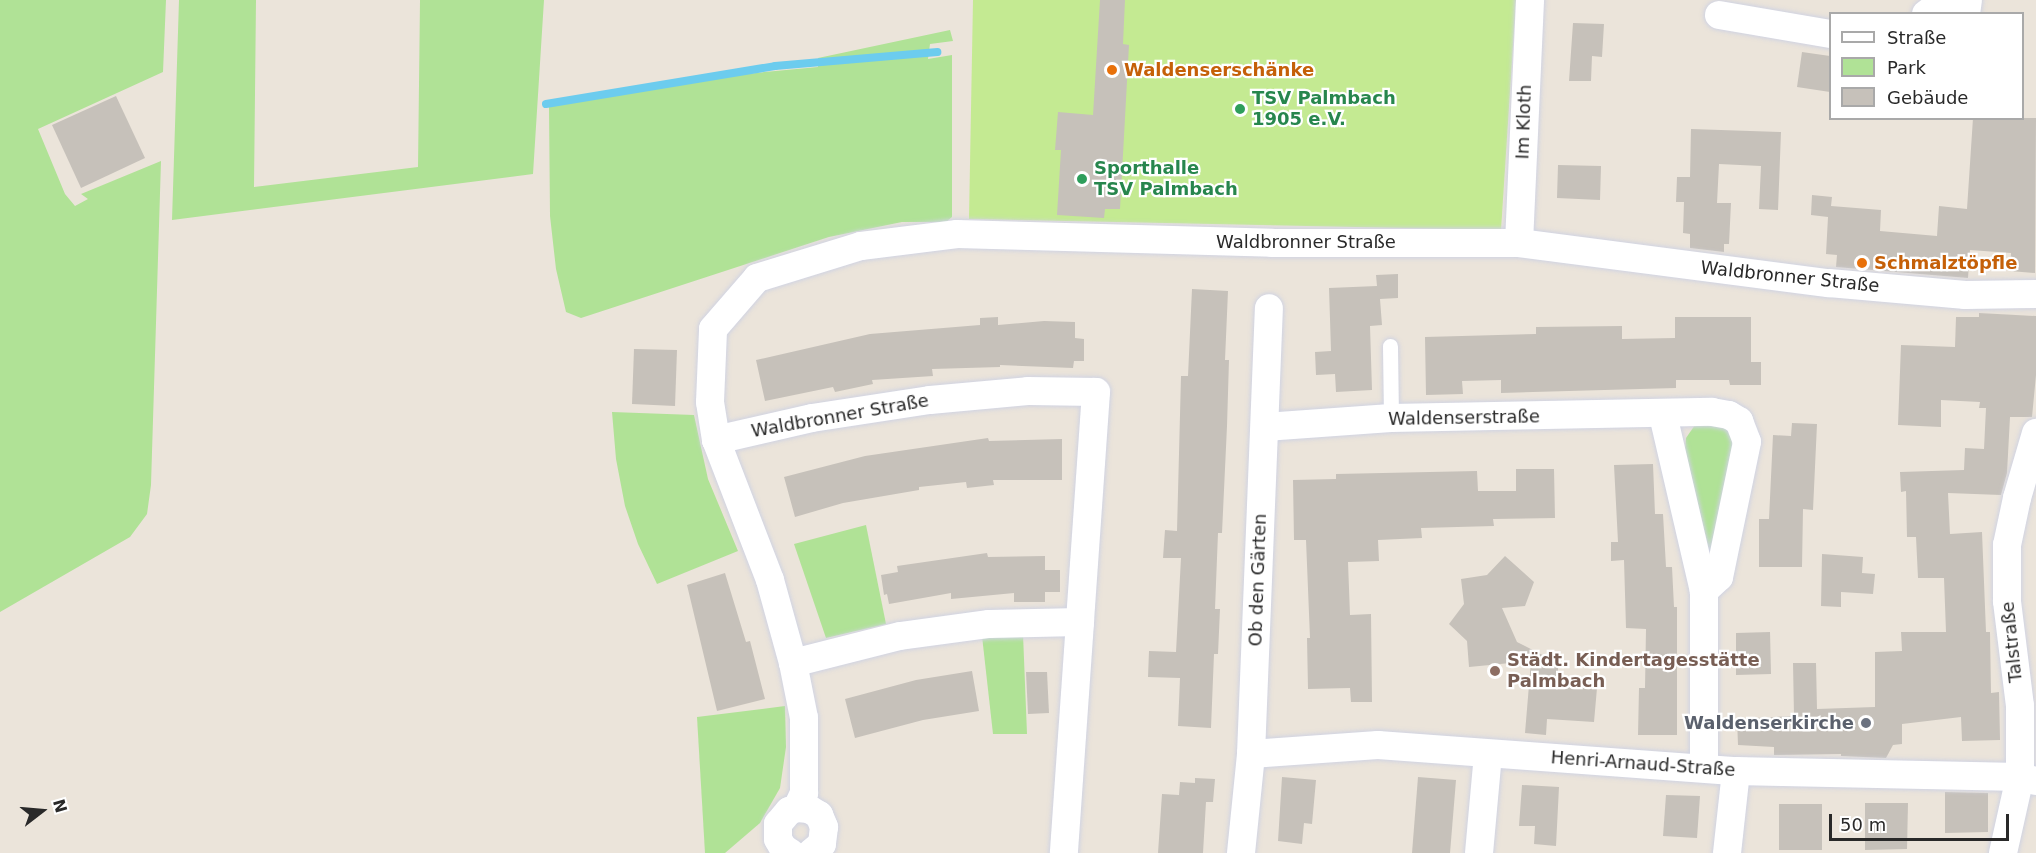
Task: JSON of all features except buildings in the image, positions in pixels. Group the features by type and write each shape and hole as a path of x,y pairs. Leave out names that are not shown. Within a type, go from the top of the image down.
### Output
{"street":[{"name":"Im Kloth","path":"1519,243 1530,0"},
{"path":"1929,12 1945,0"},
{"path":"1719,15 1829,34"},
{"name":"Waldbronner Straße","path":"782,851 778,839 778,824 789,811 797,808 804,793 804,729 794,663 770,580 716,440 710,402 713,329 757,278 861,246 957,234 1260,242 1519,243 1829,283 1965,295 2036,294"},
{"name":"Ob den Gärten","path":"1241,853 1251,754 1269,308"},
{"name":"Waldbronner Straße","path":"716,440 812,418 930,400 1028,391 1096,392 1064,853"},
{"name":"Waldenserstraße","path":"1265,427 1391,418 1663,415 1712,412 1729,415 1739,421 1747,442 1719,577 1704,591"},
{"path":"1663,415 1704,591 1704,767"},
{"name":"Talstraße","path":"2003,853 2028,779 2007,601 2007,545 2016,498 2036,433"},
{"path":"794,663 900,636 989,624 1080,622"},
{"name":"Henri-Arnaud-Straße","path":"1251,754 1378,745 1488,755 1704,767 1736,771 2028,779"},
{"path":"1479,853 1488,755"},
{"path":"1727,853 1736,771"},
{"path":"797,808 809,809 819,815 824,827 822,844 811,853"}],"lane":[{"path":"1390,346 1391,418"}],"green space":[{"path":"0,0 166,0 163,72 38,129 65,194 75,206 88,199 81,194 161,161 151,485 147,514 130,537 0,612"},
{"path":"179,0 256,0 254,187 418,167 420,0 544,0 533,174 172,220"},
{"name":"TSV Palmbach 1905 e.V.","path":"973,0 1516,0 1501,230 969,219"},
{"path":"950,30 953,41 930,44 928,59 952,55 952,217 946,222 902,222 829,237 581,318 566,312 556,269 550,216 549,107 595,96 713,77 818,67 818,58"},
{"path":"612,412 694,415 708,479 738,551 657,584 638,544 625,506 616,459"},
{"path":"1715,419 1737,440 1710,554 1685,450 1686,438 1695,425"},
{"path":"866,525 886,624 826,638 794,544"},
{"path":"1023,634 1027,734 993,734 982,636"},
{"path":"785,706 786,747 780,788 760,823 725,853 705,853 697,717"}],"waterway":[{"path":"546,104 775,66 937,52"}],"place":[{"name":"Waldenserschänke","path":"1112,70"},
{"name":"TSV Palmbach 1905 e.V.","path":"1240,109"},
{"name":"Sporthalle TSV Palmbach","path":"1082,179"},
{"name":"Schmalztöpfle","path":"1862,263"},
{"name":"Städt. Kindertagesstätte Palmbach","path":"1495,671"},
{"name":"Waldenserkirche","path":"1866,723"}]}
